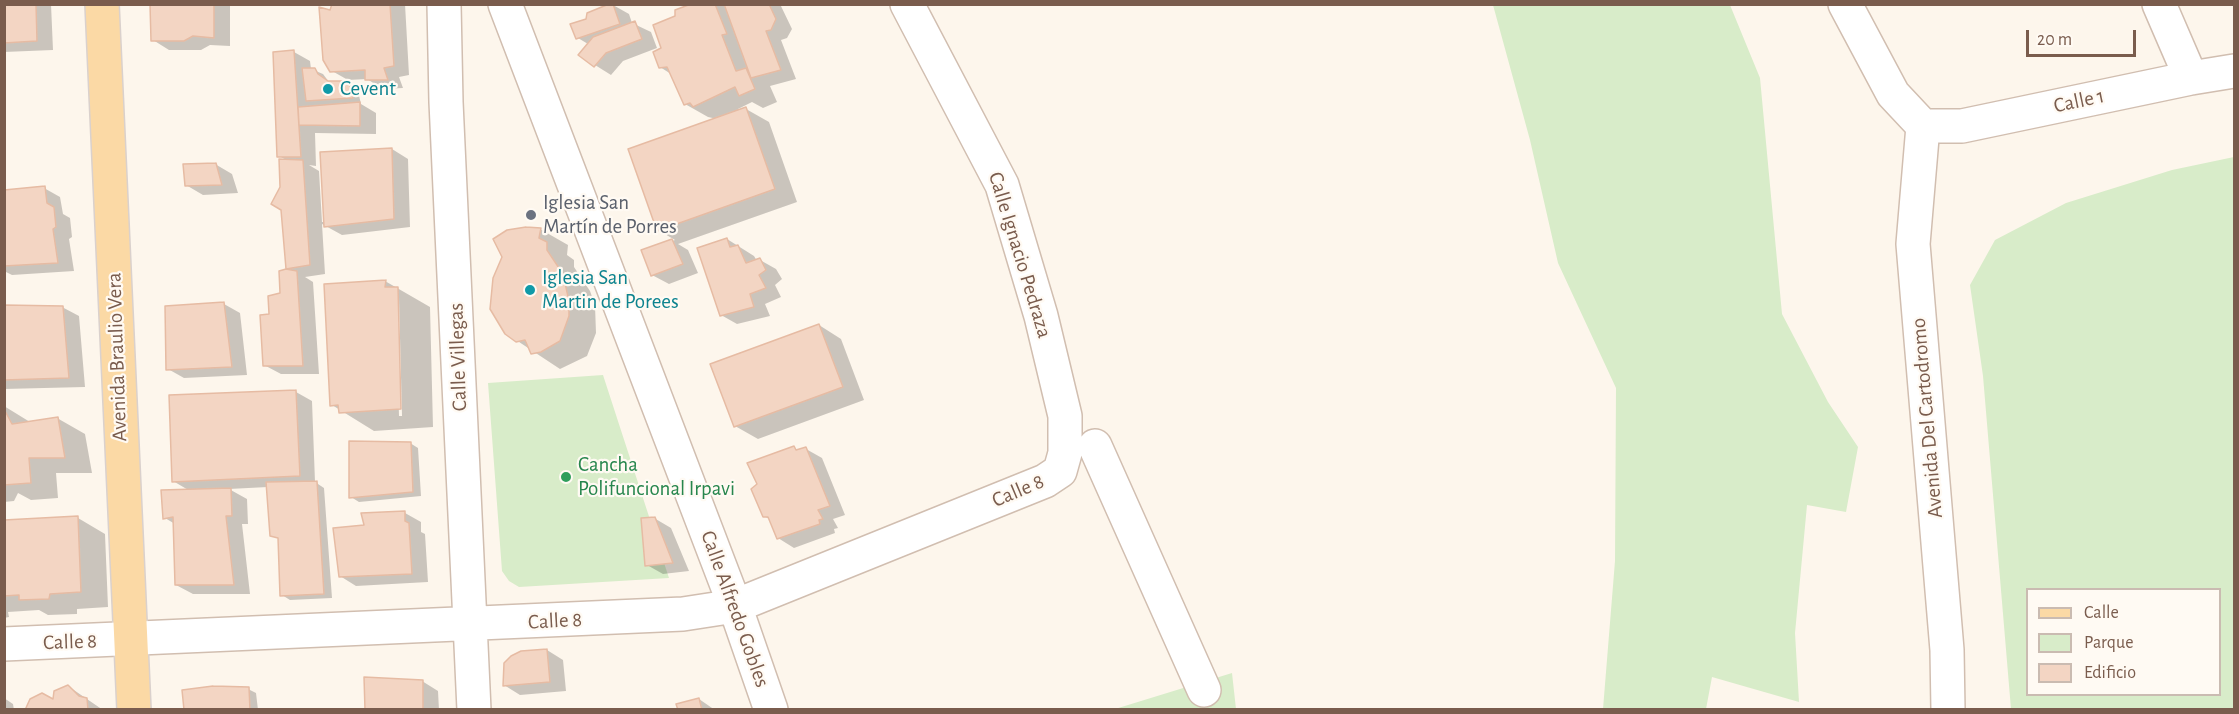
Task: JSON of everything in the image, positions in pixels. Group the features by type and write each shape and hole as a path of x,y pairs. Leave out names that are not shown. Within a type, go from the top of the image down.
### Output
{"main road":[{"name":"Avenida Braulio Vera","path":"102,4 134,710"}],"street":[{"name":"Calle Villegas","path":"444,4 446,102 474,710"},
{"name":"Calle Alfredo Gobles","path":"505,4 735,606 771,710"},
{"name":"Calle Ignacio Pedraza","path":"907,4 1002,185 1065,417 1204,690"},
{"path":"1845,4 1893,94 1923,126"},
{"path":"2159,4 2191,78"},
{"name":"Calle 1","path":"1923,126 1962,126 2191,78 2235,71"},
{"name":"Avenida Del Cartodromo","path":"1923,126 1913,244 1947,650 1948,710"},
{"name":"Calle 8","path":"4,644 683,614 735,606 1045,481 1060,471 1080,450"}],"green space":[{"path":"1493,5 1730,5 1760,78 1782,314 1828,402 1858,447 1846,512 1807,505 1795,633 1799,702 1712,677 1706,709 1603,709 1615,561 1616,388 1558,263 1530,140"},
{"path":"2234,157 2234,709 2011,709 1983,376 1970,285 1995,240 2066,203 2172,170"},
{"name":"Cancha Polifuncional Irpavi","path":"603,375 669,578 519,587 509,581 502,571 488,383"},
{"path":"1232,673 1236,709 1115,709"}],"building":[{"path":"4,4 36,4 37,41 4,43"},
{"path":"150,4 214,4 214,38 193,36 184,41 151,41"},
{"path":"332,4 390,4 394,66 384,68 388,80 365,80 365,70 330,72 323,60 319,7 330,10"},
{"path":"613,4 620,24 576,39 570,24 586,19 587,13"},
{"path":"691,4 715,4 727,34 722,35 736,71 746,68 755,89 739,96 735,87 693,107 690,103 684,105 667,67 659,68 653,52 661,48 653,25 675,16 675,10"},
{"path":"724,4 769,4 776,19 771,30 766,31 781,70 751,78"},
{"path":"635,21 642,39 606,53 594,67 578,55 593,37"},
{"path":"294,50 301,157 277,157 273,52"},
{"name":"Cevent","path":"302,68 315,68 318,74 328,81 349,81 353,98 306,101"},
{"path":"360,102 360,126 299,125 298,107"},
{"path":"746,107 775,189 657,231 628,149"},
{"path":"392,148 394,219 324,227 320,152"},
{"path":"279,159 303,160 310,265 286,269 281,210 271,204 280,187"},
{"path":"216,163 222,185 185,186 183,164"},
{"path":"45,186 47,203 54,207 56,227 53,229 58,263 4,266 4,190"},
{"name":"Iglesia San Martin de Porees","path":"526,227 541,228 539,238 547,242 547,250 563,274 569,301 569,316 560,341 541,352 531,354 525,340 516,342 505,334 490,309 493,278 502,257 493,239 507,230"},
{"path":"727,238 730,247 738,245 746,263 760,258 766,270 759,275 766,288 750,294 754,307 720,316 697,248"},
{"path":"672,239 683,264 651,276 641,250"},
{"path":"286,269 297,271 303,366 263,366 260,315 269,314 268,296 280,293 279,271"},
{"path":"386,280 385,287 398,287 401,409 339,413 338,405 330,406 324,284"},
{"path":"224,302 232,367 166,370 165,306"},
{"path":"4,305 63,306 69,378 4,380"},
{"path":"819,324 843,387 734,427 710,364"},
{"path":"296,390 300,476 172,482 169,395"},
{"path":"4,409 12,424 58,417 65,458 29,458 31,483 4,485"},
{"path":"349,441 411,442 413,492 349,498"},
{"path":"794,446 796,450 806,447 830,506 818,510 823,519 819,520 820,524 777,539 768,517 763,517 751,489 757,484 747,463"},
{"path":"317,481 324,594 280,596 278,538 270,536 266,482"},
{"path":"231,488 232,516 226,516 234,585 175,585 173,517 163,519 161,490"},
{"path":"405,511 405,521 409,523 412,574 339,577 333,528 364,525 361,513"},
{"path":"78,516 81,592 50,594 49,599 19,600 19,595 4,596 4,520"},
{"path":"655,517 673,563 645,566 641,518"},
{"path":"547,649 550,682 503,686 504,663 511,656 521,651"},
{"path":"364,677 423,680 423,710 365,710"},
{"path":"68,685 79,696 87,698 88,710 25,710 30,699 42,693 53,699 54,691"},
{"path":"213,686 249,687 250,710 184,710 182,690"},
{"path":"699,698 702,710 678,710 676,704"}],"place":[{"name":"Cevent","path":"328,89"},
{"name":"Iglesia San Martín de Porres","path":"531,215"},
{"name":"Iglesia San Martin de Porees","path":"530,290"},
{"name":"Cancha Polifuncional Irpavi","path":"566,477"}]}
